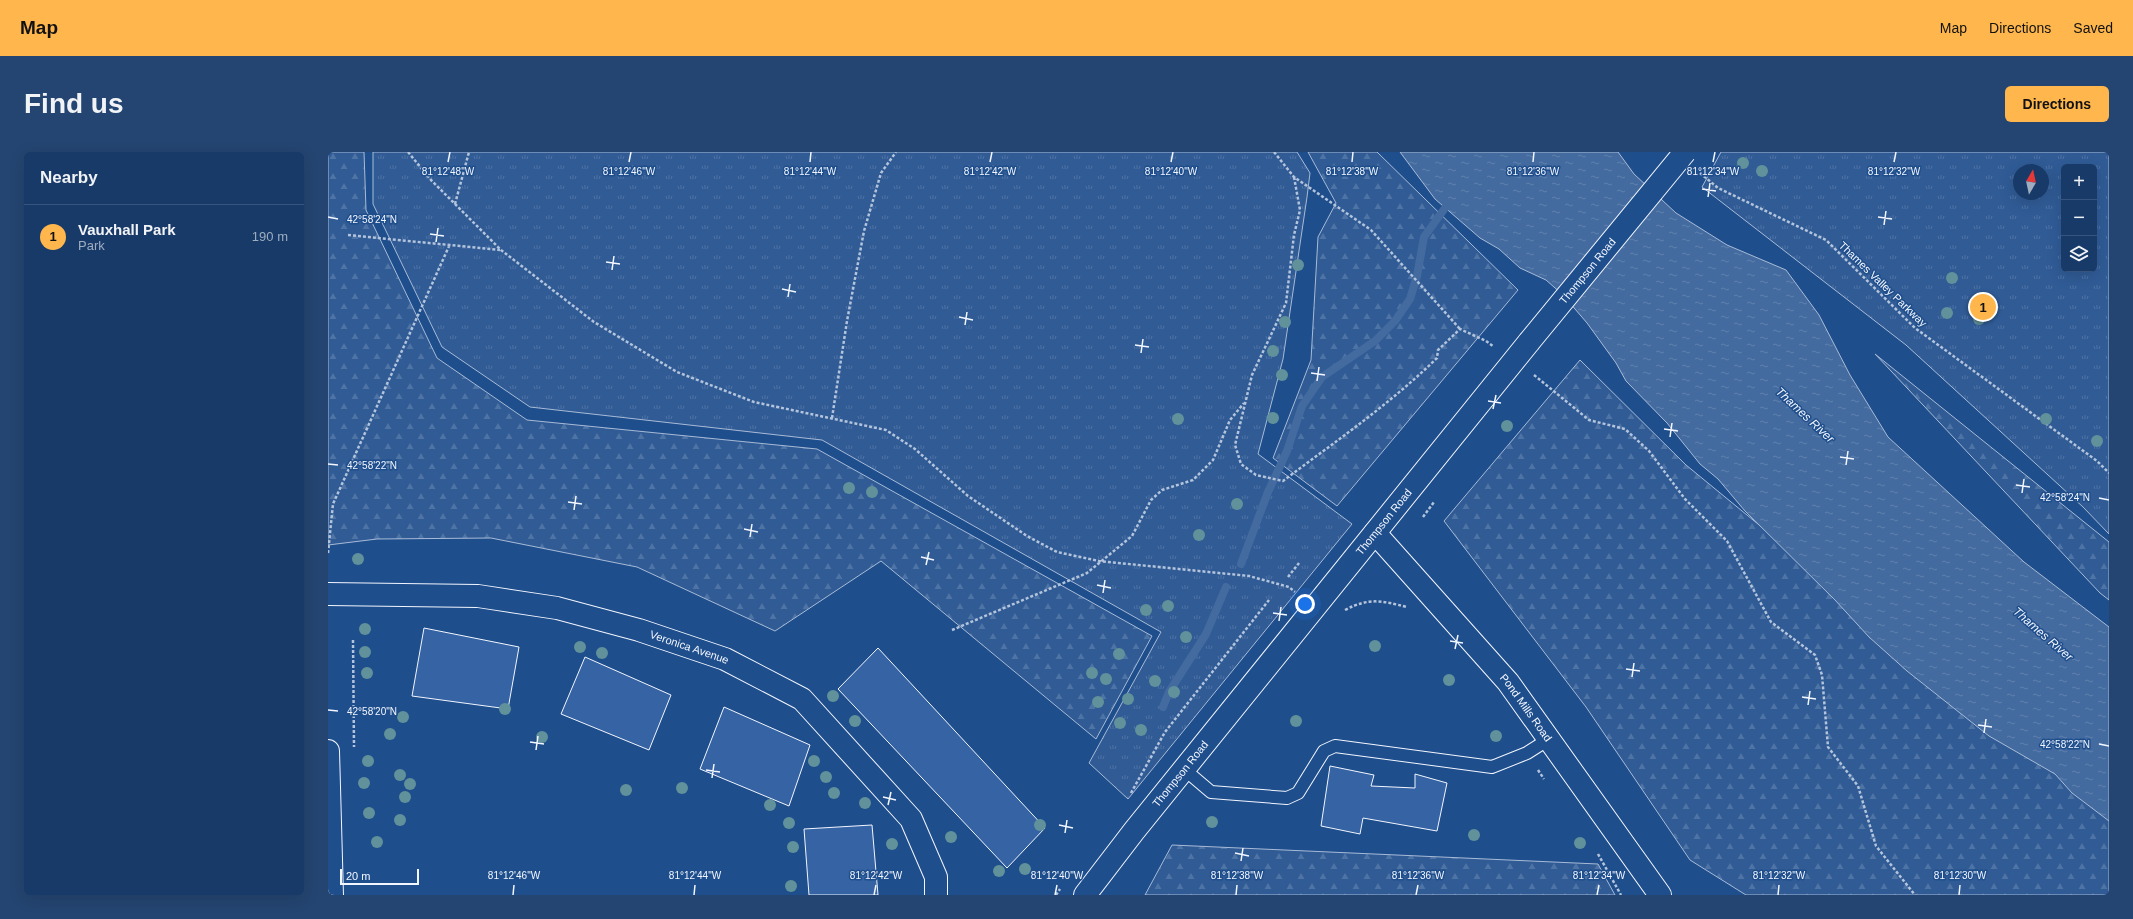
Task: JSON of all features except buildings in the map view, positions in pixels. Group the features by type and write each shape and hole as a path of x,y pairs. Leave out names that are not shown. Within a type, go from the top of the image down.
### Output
{"street":[{"name":"Thompson Road","path":"1085,895 1184,769 1529,342 1691,161"},
{"name":"Pond Mills Road","path":"1375,533 1508,682 1660,895"},
{"name":"Veronica Avenue","path":"328,594 478,596 557,608 639,630 725,659 802,699 906,813 911,819 936,877 936,895"},
{"path":"328,751 332,895"}],"lane":[{"path":"1184,769 1211,792 1287,798 1298,794 1324,751 1335,746 1492,767 1527,753 1549,739"}],"path":[{"path":"408,152 432,180 501,250 594,322 677,372 754,402 886,430 914,449 968,496 1027,536 1057,552 1099,561 1249,576 1289,587 1315,606"},
{"path":"455,204 469,152"},
{"path":"832,418 847,322 864,231 881,173 896,152"},
{"path":"1274,152 1294,178 1371,230 1460,329 1486,341 1542,380 1589,420 1625,429 1649,451 1685,499 1728,541 1771,622 1816,655 1822,675 1828,747 1858,786 1876,846 1915,895"},
{"name":"Thames Valley Parkway","path":"1691,161 1718,188 1826,240 1915,328 2097,461 2109,473"},
{"path":"1294,178 1300,210 1294,235 1286,303 1252,374 1235,445 1241,464 1256,475 1283,480 1356,428 1417,378 1437,358 1438,350 1460,329"},
{"path":"348,235 501,250"},
{"path":"328,553 333,504 450,244"},
{"path":"952,630 1087,573 1099,561 1132,536 1151,500 1162,490 1193,480 1213,460 1230,420 1245,403"},
{"path":"1288,576 1298,563"},
{"path":"1140,779 1165,732 1269,600"},
{"path":"1354,606 1378,600 1408,608"},
{"path":"1527,753 1546,780"},
{"path":"1598,853 1621,895"}],"green space":[{"path":"328,152 364,152 366,210 437,358 527,420 817,449 1152,636 1096,739 881,561 775,631 637,567 491,538 377,539 328,545"},
{"path":"373,152 1297,152 1310,173 1307,197 1283,359 1258,454 1352,524 1128,799 1089,763 1161,632 822,440 530,407 442,347 373,204"},
{"path":"1308,152 1377,152 1518,290 1337,506 1273,458 1311,360 1318,237 1336,203"},
{"path":"1721,152 2109,152 2109,534 2083,507 1906,345 1702,187"},
{"path":"1875,354 2109,542 2109,600 2100,593"},
{"path":"1580,360 1686,465 2109,812 2109,895 1746,895 1690,860 1586,707 1444,521"},
{"path":"1172,845 1598,864 1615,895 1145,895"}],"water":[{"name":"Thames River","path":"1400,152 1618,152 1634,174 1676,213 1727,245 1786,270 1819,315 1850,375 1888,437 2024,562 2109,627 2109,821 2072,793 2055,774 1989,736 1907,671 1869,637 1835,600 1745,511 1718,479 1700,464 1667,423 1626,381 1616,363 1587,323 1563,295 1546,280 1520,268 1499,249 1480,238 1435,199"}],"waterway":[{"path":"1241,564 1268,492 1287,451 1302,406 1322,377 1375,341 1395,321 1410,299 1417,276 1424,237 1445,208"},
{"path":"1163,707 1169,692 1206,634 1226,587"}],"place":[{"name":"Vauxhall Park","path":"1983,307"}]}
